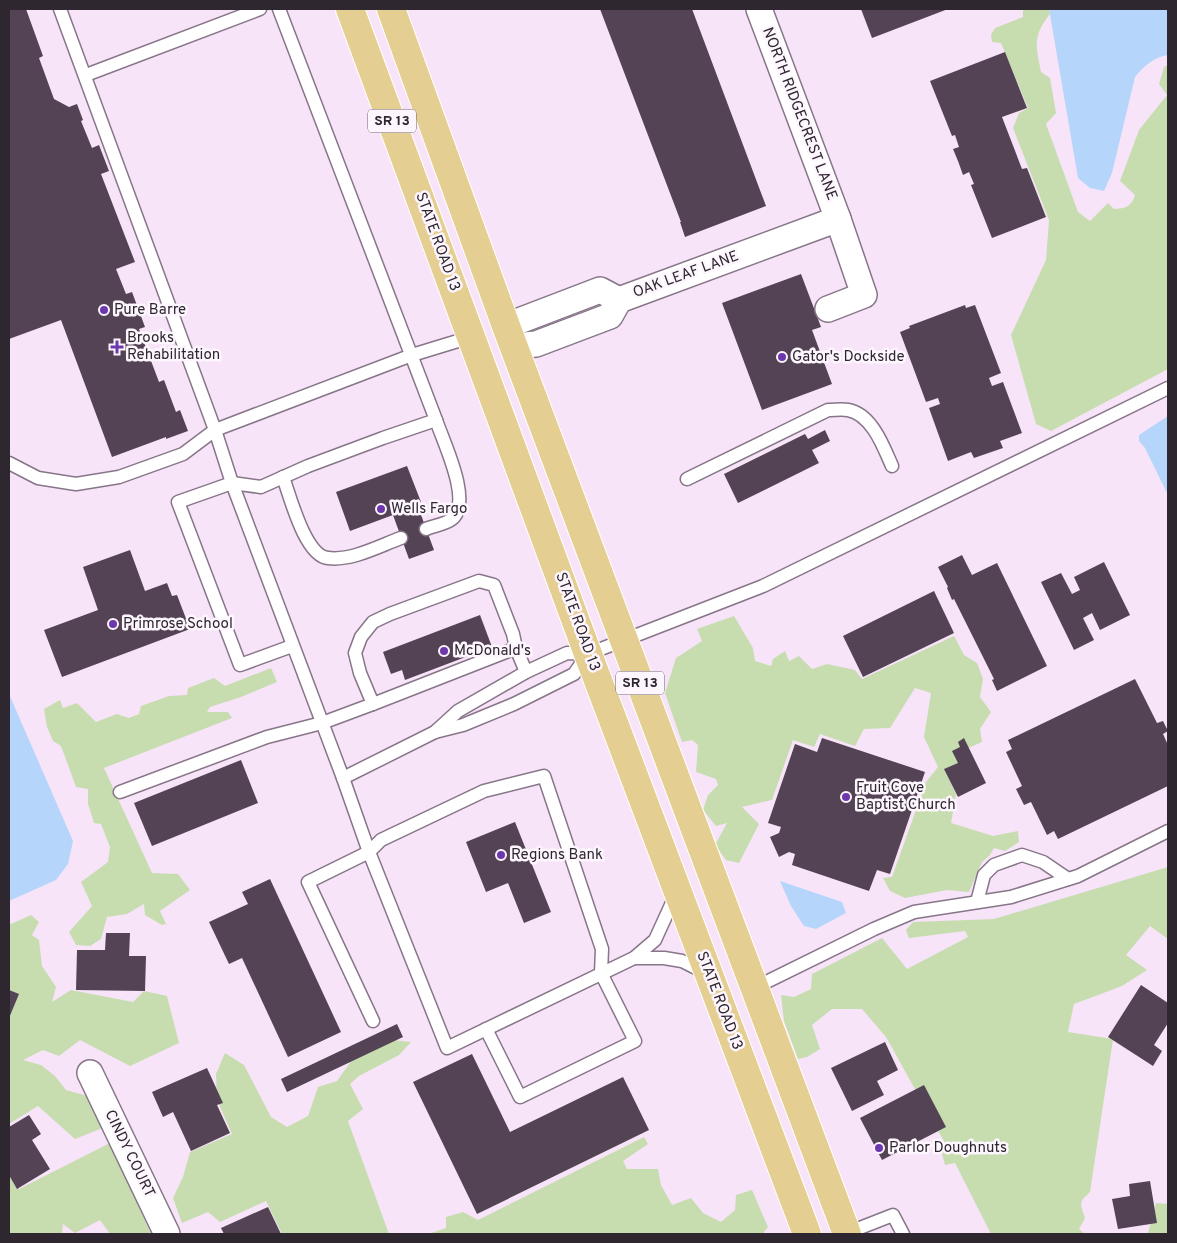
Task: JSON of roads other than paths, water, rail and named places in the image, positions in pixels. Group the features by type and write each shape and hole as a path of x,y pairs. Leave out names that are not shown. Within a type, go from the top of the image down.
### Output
{"main road":[{"name":"STATE ROAD 13","path":"347,11 807,1234"},
{"name":"SR 13","path":"390,12 846,1234"},
{"path":"471,337 497,345 510,336"}],"street":[{"name":"NORTH RIDGECREST LANE","path":"759,9 838,219 864,295 828,309"},
{"name":"OAK LEAF LANE","path":"510,336 536,344 610,316 619,300 838,219"},
{"name":"CINDY COURT","path":"90,1073 168,1234"}],"lane":[{"path":"60,9 86,75 292,646 369,852 447,1048 634,958 655,940 678,891"},
{"path":"86,75 260,9"},
{"path":"279,9 412,355 459,486 459,508 452,519 426,529"},
{"path":"9,463 38,478 76,484 119,477 183,454 215,430 412,355 471,337"},
{"path":"435,732 458,711 526,672 567,653 588,654 732,600 1168,388"},
{"path":"686,479 828,410 849,410 861,416 875,430 892,466"},
{"path":"292,646 240,665 178,502 232,482 261,487 383,438 436,420"},
{"path":"283,477 304,536 313,550 326,558 351,556 401,538"},
{"path":"373,704 360,673 355,652 361,637 373,622 479,581 494,586 526,672"},
{"path":"120,792 267,737 322,723 516,648"},
{"path":"342,778 435,732 463,725 514,704 574,674 588,654"},
{"path":"373,1021 308,882 369,852 381,840 484,791 544,776 602,949 602,973 635,1041 520,1097 486,1029"},
{"path":"754,988 874,929 914,912 1010,898 1078,876 1168,831"},
{"path":"978,902 984,875 994,865 1022,855 1044,862 1068,879"},
{"path":"634,958 664,958 682,961 709,975"},
{"path":"846,1234 893,1215 903,1234"}],"water":[{"path":"1049,9 1168,9 1168,55 1150,63 1135,77 1112,173 1104,191 1090,188 1078,178"},
{"path":"1168,416 1168,495 1145,448 1139,441 1139,435"},
{"path":"9,694 73,841 68,864 56,880 9,901"},
{"path":"780,881 842,902 846,913 816,929 804,926 791,906"}],"place":[{"name":"Pure Barre","path":"104,310"},
{"name":"Brooks Rehabilitation","path":"117,347"},
{"name":"Gator's Dockside","path":"782,357"},
{"name":"Wells Fargo","path":"381,509"},
{"name":"Primrose School","path":"113,624"},
{"name":"McDonald's","path":"444,651"},
{"name":"Fruit Cove Baptist Church","path":"846,797"},
{"name":"Regions Bank","path":"501,855"},
{"name":"Parlor Doughnuts","path":"879,1148"}]}
